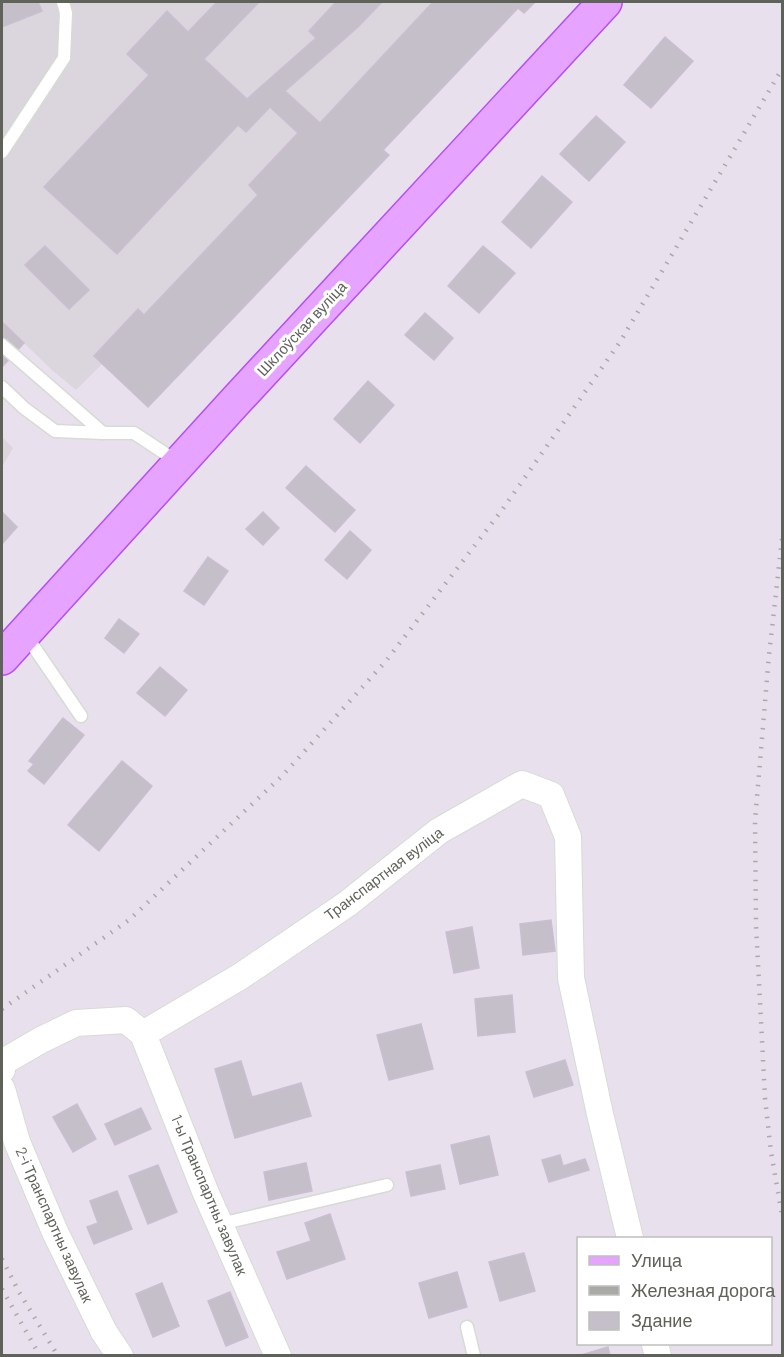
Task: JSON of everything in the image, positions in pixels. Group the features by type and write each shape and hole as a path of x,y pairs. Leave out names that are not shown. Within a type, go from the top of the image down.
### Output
{"main road":[{"name":"Шклоўская вуліца","path":"2,658 605,2"}],"street":[{"name":"Транспартная вуліца","path":"143,1034 241,976 347,904 439,831 522,784 551,795 568,837 571,978 630,1237"},
{"path":"2,1070 3,1062 40,1040 76,1023 126,1020 143,1034"},
{"name":"1-ы Транспартны завулак","path":"143,1034 205,1191 278,1356"},
{"name":"2-і Транспартны завулак","path":"2,1089 17,1142 55,1232 104,1332 120,1356"}],"lane":[{"path":"2,152 64,58 66,13 63,2"},
{"path":"2,345 103,433"},
{"path":"2,387 24,408 55,431 134,433 179,463"},
{"path":"24,633 81,716"},
{"path":"220,1224 387,1185"},
{"path":"467,1327 474,1356"}],"shaded area":[{"path":"2,2 535,2 524,13 518,9 384,150 389,155 148,407 102,364 76,390 24,343 2,367"},
{"path":"2,437 13,448 2,467"}],"building":[{"path":"2,2 38,2 42,11 2,27"},
{"path":"217,2 259,2 204,59 247,99 316,38 309,31 336,2 382,2 358,27 285,91 320,123 433,2 535,2 524,13 518,8 383,150 389,155 148,407 94,356 138,309 144,315 258,195 249,185 298,133 270,107 246,132 238,125 117,254 44,187 149,75 127,54 167,11 188,32"},
{"path":"665,37 693,61 651,108 624,85"},
{"path":"596,116 625,142 589,181 560,154"},
{"path":"542,176 572,202 531,248 502,222"},
{"path":"45,246 89,290 69,309 25,265"},
{"path":"483,246 515,273 479,313 448,286"},
{"path":"425,313 453,338 434,360 405,335"},
{"path":"2,322 24,343 2,367"},
{"path":"368,381 394,405 360,443 334,419"},
{"path":"306,466 355,510 335,532 286,488"},
{"path":"2,512 17,527 2,544"},
{"path":"263,512 279,528 263,545 246,529"},
{"path":"350,531 371,550 347,579 325,560"},
{"path":"208,557 228,571 204,605 184,591"},
{"path":"119,619 139,634 124,653 105,638"},
{"path":"160,667 187,690 165,716 137,693"},
{"path":"63,718 84,735 44,784 28,771 34,764 29,761"},
{"path":"122,761 152,786 99,851 68,825"},
{"path":"551,920 555,951 523,955 520,924"},
{"path":"472,927 479,968 454,973 446,932"},
{"path":"512,995 515,1032 478,1036 475,999"},
{"path":"421,1024 433,1069 389,1080 377,1035"},
{"path":"565,1060 573,1085 534,1097 526,1072"},
{"path":"241,1061 252,1097 301,1083 311,1116 235,1138 215,1069"},
{"path":"77,1104 96,1139 73,1152 53,1117"},
{"path":"141,1108 151,1129 115,1145 105,1124"},
{"path":"489,1136 498,1175 460,1184 451,1145"},
{"path":"560,1155 563,1166 585,1159 589,1170 549,1182 542,1160"},
{"path":"306,1163 312,1191 269,1200 264,1172"},
{"path":"158,1165 177,1212 148,1224 129,1176"},
{"path":"440,1165 445,1189 411,1196 406,1172"},
{"path":"117,1191 132,1229 94,1244 87,1227 98,1223 90,1201"},
{"path":"330,1214 345,1259 287,1279 277,1252 311,1241 305,1223"},
{"path":"524,1253 535,1291 500,1301 489,1262"},
{"path":"457,1272 467,1307 429,1318 419,1283"},
{"path":"162,1283 179,1326 153,1337 136,1294"},
{"path":"230,1292 248,1337 226,1346 208,1301"},
{"path":"608,1347 610,1356 578,1356"}],"railway":[{"path":"2,1009 129,920 283,775 386,661 502,510 620,342 782,69"},
{"path":"782,539 769,655 755,821 756,925 765,1098 771,1152 782,1215"},
{"path":"2,1259 58,1356"},
{"path":"2,1289 40,1356"}]}
